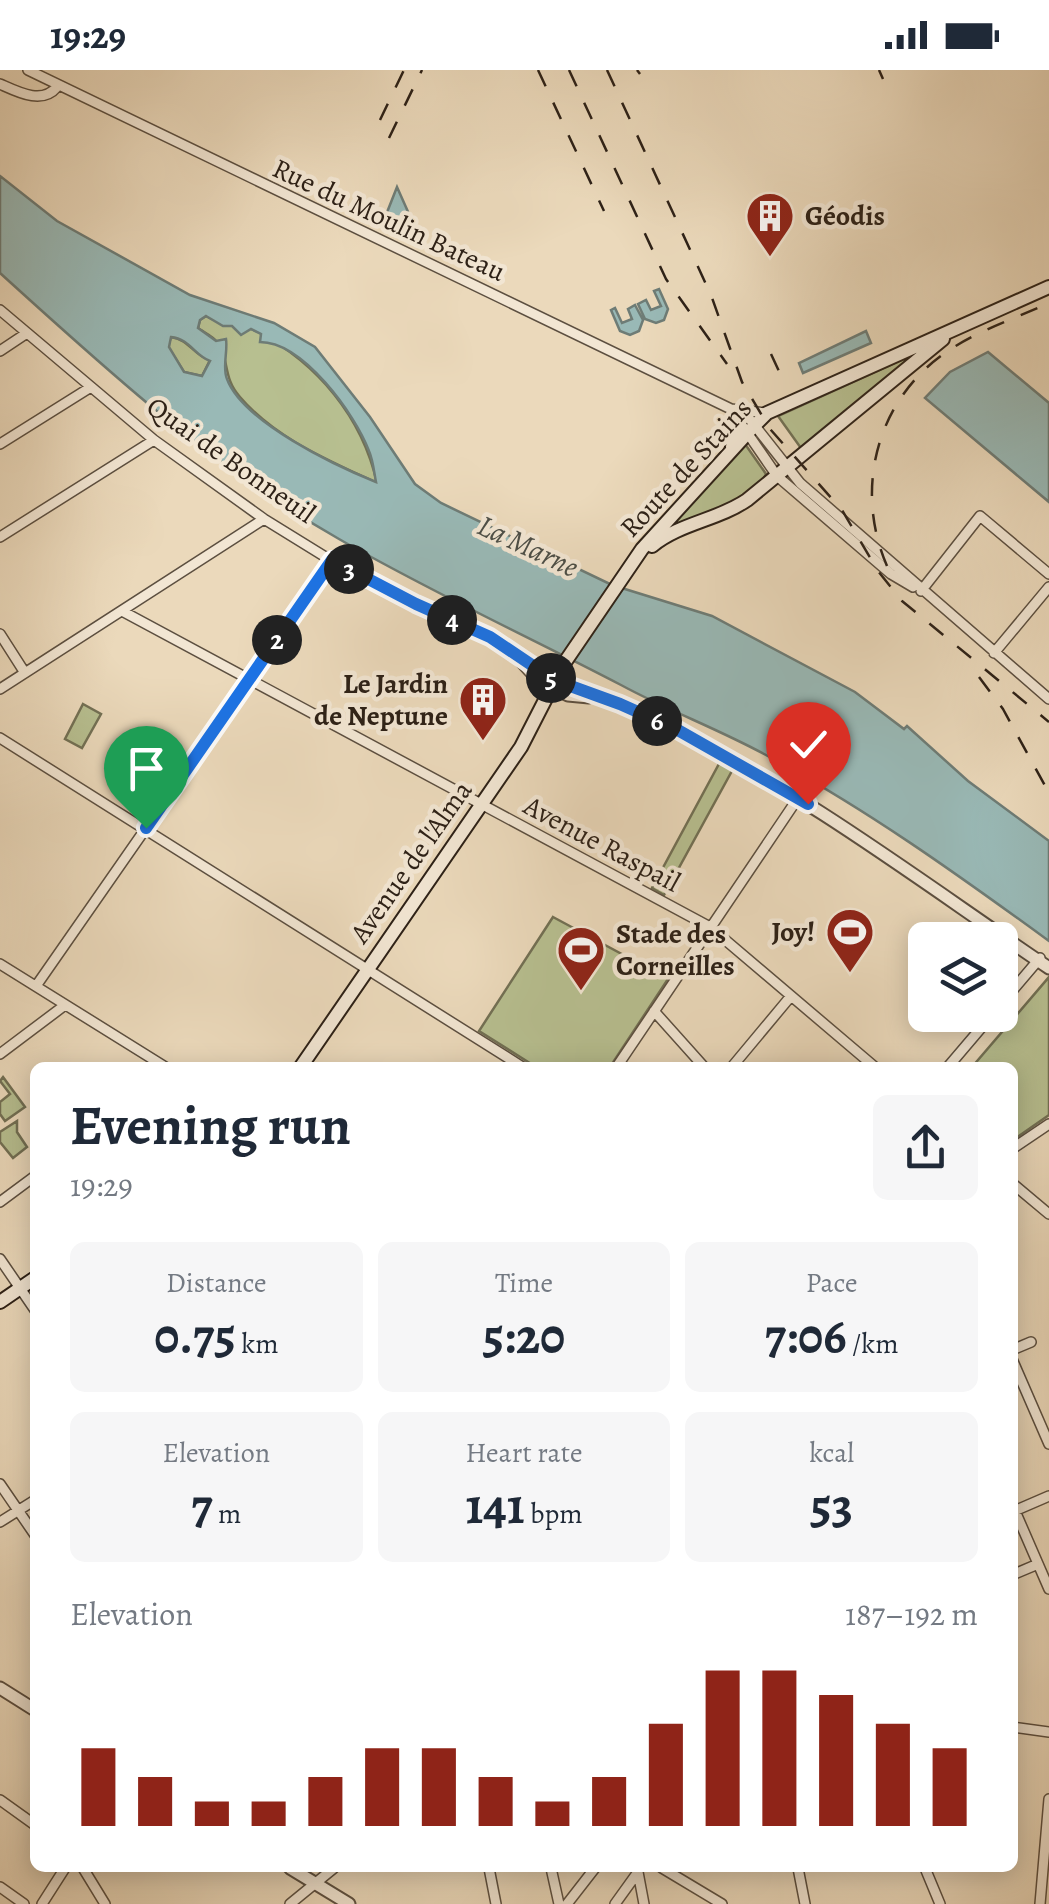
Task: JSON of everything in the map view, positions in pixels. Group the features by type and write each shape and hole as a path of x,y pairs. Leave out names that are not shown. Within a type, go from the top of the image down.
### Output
{"main road":[{"name":"Route de Stains","path":"624,577 642,549 767,413 1049,287"},
{"name":"Route de Stains","path":"624,577 664,537 733,509 782,473 912,362 960,327"},
{"path":"730,452 737,433 737,412"},
{"name":"Avenue de l'Alma","path":"304,1062 521,747 563,665 624,577"},
{"path":"0,1302 30,1281"}],"street":[{"name":"Rue du Moulin Bateau","path":"28,70 737,412"},
{"path":"0,84 36,96 51,93 57,86"},
{"name":"Quai de Bonneuil","path":"0,310 154,440 264,519 332,560 507,646 552,684 596,696 676,729 798,798 890,856 1042,962"},
{"path":"0,351 27,333"},
{"path":"0,444 90,387"},
{"path":"737,412 767,413"},
{"path":"737,412 782,473 891,574 921,591 1049,699"},
{"path":"0,537 154,440"},
{"path":"921,591 980,516 1049,574"},
{"path":"0,688 264,519"},
{"path":"36,986 332,560"},
{"path":"994,652 1049,587"},
{"name":"Avenue Raspail","path":"122,612 710,927 869,1062"},
{"path":"0,634 25,673"},
{"path":"0,738 515,1062"},
{"path":"620,1062 798,798"},
{"path":"1018,987 1042,962"},
{"path":"0,964 157,1062"},
{"path":"736,1062 791,996"},
{"path":"0,1054 66,1005"},
{"path":"654,1012 699,1062"},
{"path":"953,1062 978,1032"},
{"path":"862,1062 865,1058"},
{"path":"1018,1145 1049,1124"},
{"path":"0,1202 30,1180"},
{"path":"1018,1188 1049,1214"},
{"path":"0,1259 30,1303"},
{"path":"1018,1347 1031,1342"},
{"path":"1018,1373 1049,1444"},
{"path":"0,1484 30,1528"},
{"path":"1018,1507 1049,1496"},
{"path":"0,1522 30,1503"},
{"path":"1018,1520 1049,1588"},
{"path":"1018,1572 1038,1564"},
{"path":"0,1688 30,1707"},
{"path":"1018,1728 1049,1732"},
{"path":"1040,1904 1049,1799"},
{"path":"0,1800 30,1821"},
{"path":"42,1904 62,1872"},
{"path":"85,1872 105,1904"},
{"path":"297,1872 349,1904"},
{"path":"290,1904 329,1872"},
{"path":"491,1872 496,1904"},
{"path":"553,1872 559,1904"},
{"path":"567,1904 591,1872"},
{"path":"616,1904 637,1872"},
{"path":"638,1872 644,1904"},
{"path":"669,1872 722,1904"},
{"path":"799,1872 805,1904"},
{"path":"928,1872 940,1904"},
{"path":"0,1887 24,1904"}],"green space":[{"path":"206,316 258,332 318,376 361,436 377,483 304,447 254,412 234,390 217,342 198,328"},
{"path":"171,337 210,360 202,376 184,372 168,347"},
{"path":"910,356 803,451 778,416"},
{"path":"745,444 766,474 759,484 722,509 666,530"},
{"path":"83,704 101,714 82,748 65,739"},
{"path":"720,762 733,769 664,895 652,888"},
{"name":"Stade des Corneilles","path":"553,917 668,979 613,1062 528,1062 479,1031"},
{"path":"1049,977 1049,1115 1018,1137 1018,1062 976,1062 1002,1032 1018,1032 1018,1013"},
{"path":"3,1077 25,1107 5,1121 0,1114 0,1102 10,1094 0,1081"},
{"path":"17,1121 17,1132 27,1147 13,1158 0,1142 0,1132"}],"water":[{"name":"La Marne","path":"0,176 57,221 190,295 274,323 315,347 370,417 415,484 441,503 612,585 712,616 855,692 904,729 907,726 968,781 1049,841 1049,941 910,843 801,775 444,596 292,511 162,415 0,273","holes":["206,316 223,326 232,326 241,335 251,329 261,334 260,342 276,345 310,367 352,418 370,455 376,482 292,441 251,411 227,379 226,339 216,341 198,328","171,337 210,361 202,376 184,372 169,347"]},
{"path":"397,187 417,232 415,236 384,220"},
{"path":"659,289 668,309 664,320 656,323 645,319 638,304 646,300 651,310 661,306 654,291"},
{"path":"635,305 643,320 639,331 630,335 620,331 611,310 615,308 622,323 632,319 628,309"},
{"path":"866,331 871,343 803,373 799,363"},
{"path":"988,352 1049,403 1049,502 925,398 950,372"}],"railway":[{"path":"380,120 404,70"},
{"path":"389,138 422,70"},
{"path":"538,70 604,211"},
{"path":"569,70 666,279 727,364"},
{"path":"607,70 711,295 742,382 770,429 842,510 878,571 902,601 1049,722"},
{"path":"637,70 640,74"},
{"path":"879,70 883,79"},
{"path":"887,566 872,507 873,478 878,449 902,396 921,373 957,345 1049,303"},
{"path":"771,354 783,380"},
{"path":"979,677 1003,709 1049,793"}],"place":[{"name":"Géodis","path":"770,258"},
{"name":"Le Jardin de Neptune","path":"483,742"},
{"name":"Joy!","path":"850,974"},
{"name":"Stade des Corneilles","path":"581,992"}],"route":[{"path":"146,828 332,560 490,637 554,680 676,729 808,804"}]}
